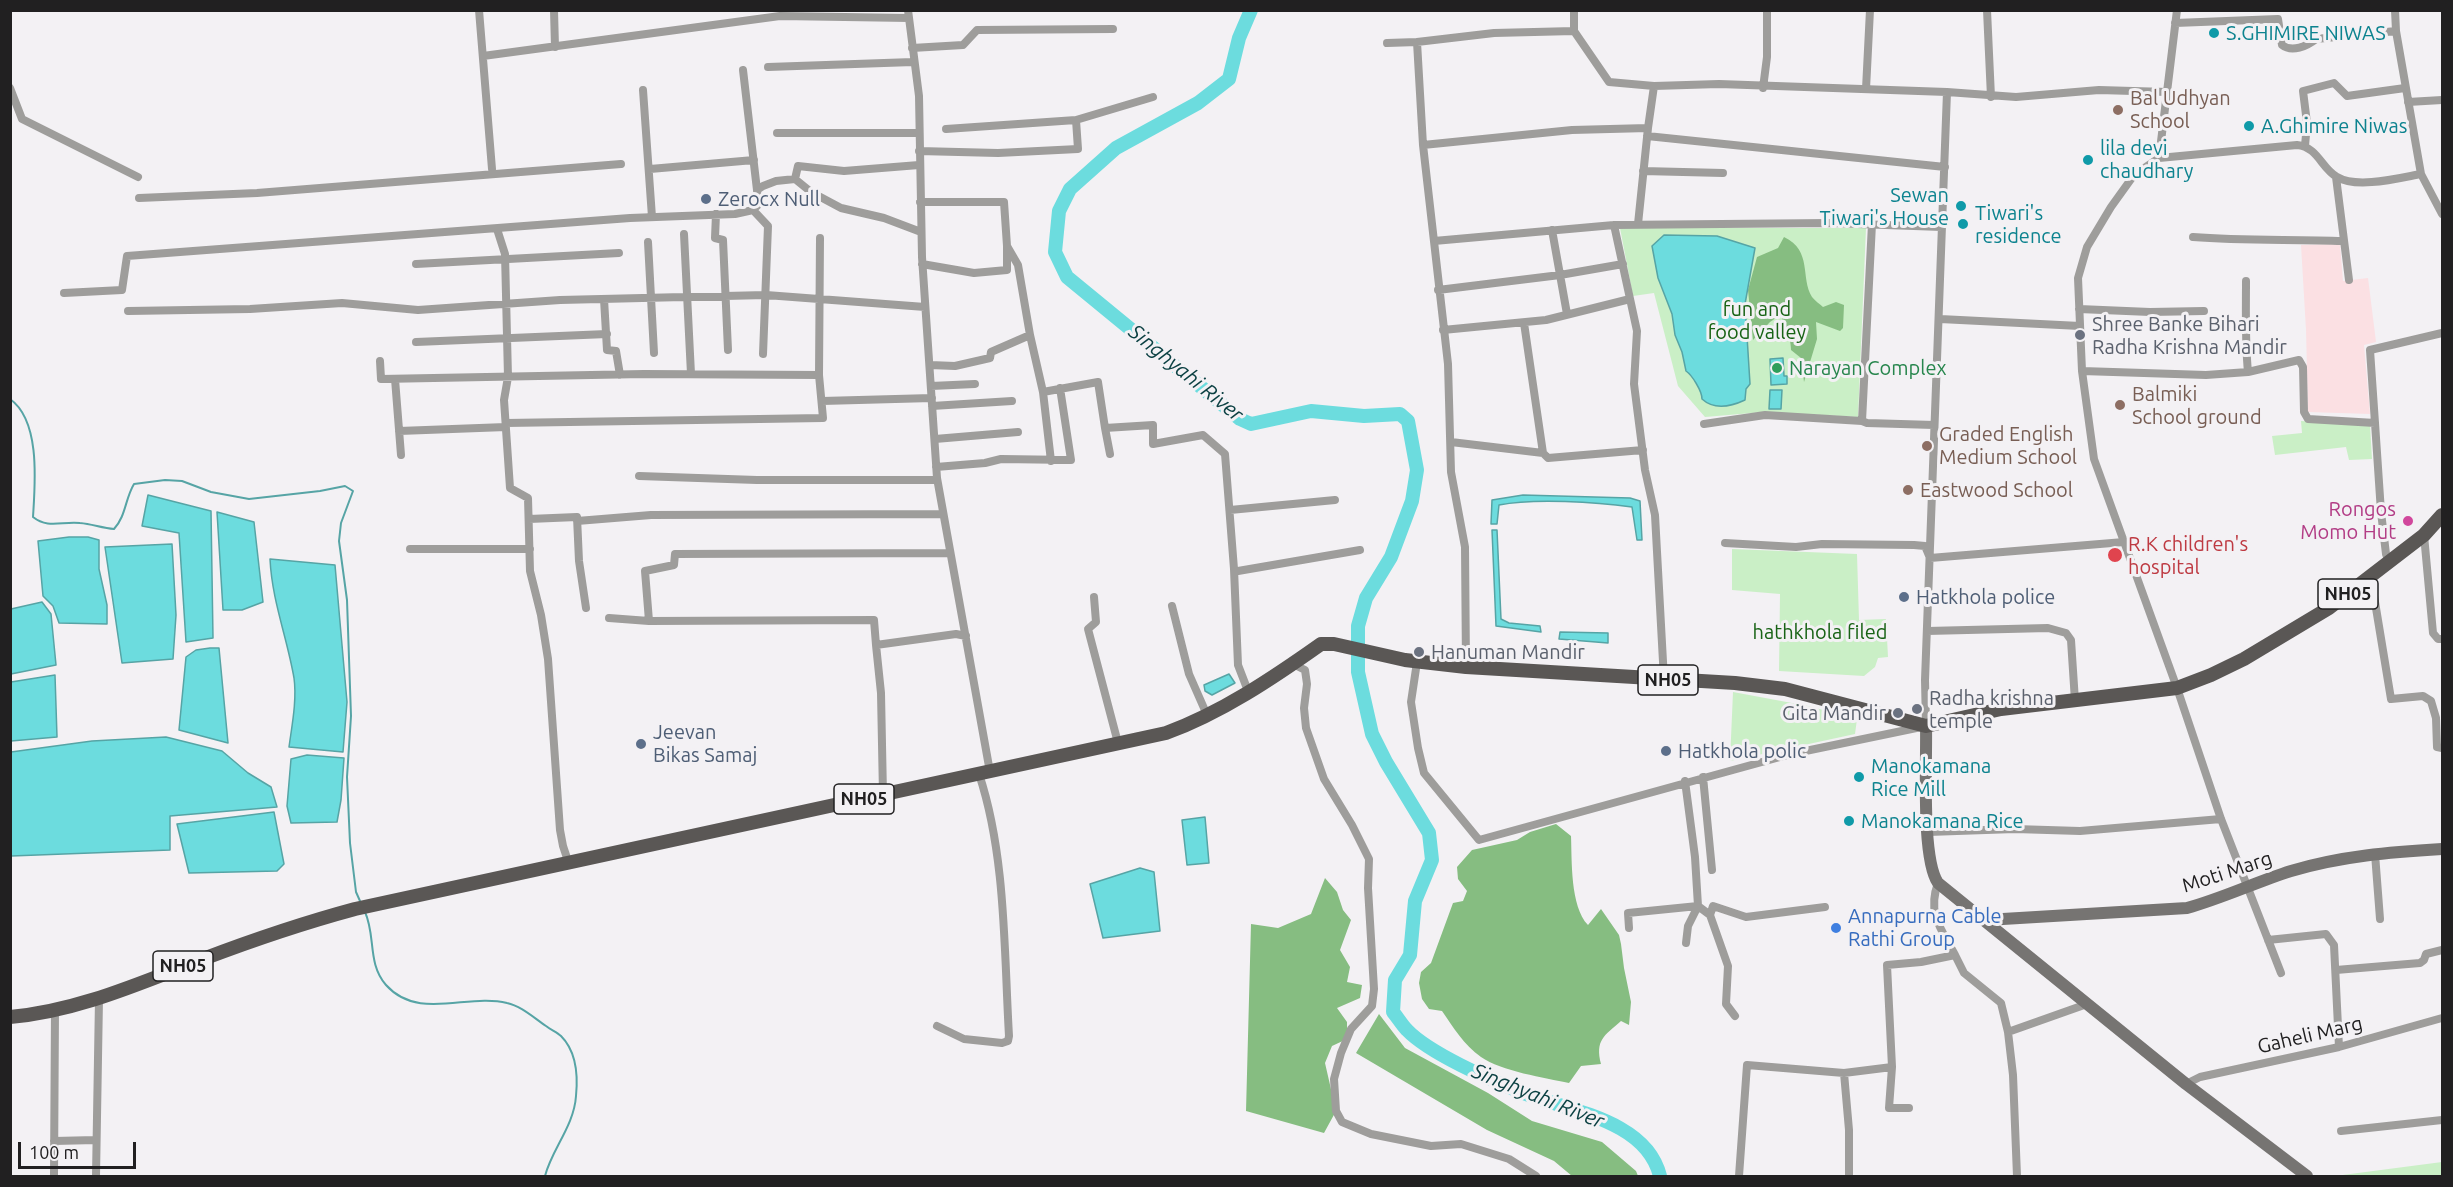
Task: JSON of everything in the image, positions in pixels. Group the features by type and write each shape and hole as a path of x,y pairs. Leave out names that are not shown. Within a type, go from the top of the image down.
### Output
{"main road":[{"name":"NH05","path":"10,1017 55,1010 99,999 238,945 355,909 1166,733 1207,715 1293,664 1321,644 1411,661 1466,667 1735,683 1785,689 1926,726 2001,709 2177,688 2244,659 2305,623 2424,535 2442,515"}],"street":[{"path":"479,10 492,169"},
{"path":"554,10 555,47"},
{"path":"1574,10 1574,31 1610,82 1654,86 1719,84 1947,92 2016,98 2098,90 2167,92"},
{"path":"1763,87 1767,57 1767,10"},
{"path":"1866,89 1870,10"},
{"path":"1987,10 1991,97"},
{"path":"2159,158 2177,10"},
{"path":"2394,10 2421,174 2442,214"},
{"path":"483,57 780,16 908,14 919,96 922,264 936,467 949,553 966,636 998,861 1010,1036 1008,1041 1002,1043 964,1040 937,1026"},
{"path":"2175,23 2277,15 2282,45 2288,48 2306,46 2316,39 2396,31"},
{"path":"912,48 963,45 976,30 1113,29"},
{"path":"1387,43 1494,33 1574,31"},
{"path":"1417,42 1423,145 1450,386 1451,472 1465,546 1466,667"},
{"path":"768,67 913,62"},
{"path":"64,293 122,290 127,256 652,217 735,214 753,210 758,204 757,190 743,70"},
{"path":"2306,146 2307,123 2303,91 2334,83 2347,96 2405,87"},
{"path":"1638,224 1654,86"},
{"path":"10,88 22,119 138,177"},
{"path":"644,90 652,217"},
{"path":"1947,92 1925,681 1928,832 1931,868 1938,883 2186,1084 2307,1176"},
{"path":"946,129 1076,120 1153,97"},
{"path":"2408,102 2442,100"},
{"path":"919,151 966,153 1078,149 1076,120"},
{"path":"1423,145 1572,130 1648,132 1945,167"},
{"path":"777,133 919,134"},
{"path":"2281,973 2221,819 2177,688 2094,459 2082,371 2078,278 2086,247 2134,175 2159,158 2266,147 2306,146 2336,177 2352,182 2421,174"},
{"path":"650,169 754,160"},
{"path":"139,198 257,193 621,164"},
{"path":"795,179 798,166 844,171 919,165"},
{"path":"1643,171 1723,173"},
{"path":"2336,177 2349,280"},
{"path":"757,190 776,182 795,179 812,192 842,208 884,218 921,232"},
{"path":"920,202 1004,202 1007,246 1006,270 974,273 922,264"},
{"path":"753,210 768,226 763,354"},
{"path":"716,214 715,238 723,240 728,350"},
{"path":"1434,241 1638,224 1942,226"},
{"path":"1862,421 1872,224"},
{"path":"1614,225 1637,332 1634,384 1655,515 1664,680"},
{"path":"497,229 505,260 508,377 504,400 510,488 528,498 530,572 541,615 548,659 560,830 569,864"},
{"path":"1552,230 1567,314"},
{"path":"684,234 692,374"},
{"path":"2193,237 2343,241"},
{"path":"399,431 506,425 822,418 819,375 820,238"},
{"path":"648,242 654,353"},
{"path":"1007,246 1018,266 1043,392 1051,461"},
{"path":"416,264 619,253"},
{"path":"1438,290 1560,275 1623,264"},
{"path":"2246,281 2248,372"},
{"path":"128,311 250,309 342,303 418,310 505,303 766,295 925,307"},
{"path":"604,299 607,350 616,351 620,375"},
{"path":"1443,330 1524,323 1630,299"},
{"path":"2079,309 2150,312 2204,311"},
{"path":"1940,319 2080,326"},
{"path":"1524,323 1543,453 1548,458 1643,450"},
{"path":"2389,562 2381,512 2370,350 2442,333"},
{"path":"416,342 607,334"},
{"path":"930,365 955,366 990,358 991,352 1030,334"},
{"path":"2082,371 2206,375 2248,372 2299,360 2303,367 2304,412 2308,418 2375,423"},
{"path":"380,361 381,379 692,374 819,375"},
{"path":"395,379 400,455"},
{"path":"1043,392 1098,382 1110,454"},
{"path":"931,386 975,384"},
{"path":"936,467 985,464 1001,459 1071,460 1059,388"},
{"path":"822,401 1012,401"},
{"path":"1704,424 1765,415 1867,423 1934,425"},
{"path":"1106,428 1153,425 1153,444 1203,435 1226,454 1238,665 1248,691"},
{"path":"935,440 1018,432"},
{"path":"1451,442 1543,453"},
{"path":"639,476 758,480 938,480"},
{"path":"1230,510 1335,500"},
{"path":"578,521 651,515 943,513"},
{"path":"529,519 577,517 579,561 586,608"},
{"path":"2424,535 2433,633 2438,639 2442,639"},
{"path":"1930,558 2124,542"},
{"path":"1725,543 1796,547 1822,544 1914,545 1925,546 1930,558"},
{"path":"410,549 530,549"},
{"path":"1234,569 1238,571 1360,550"},
{"path":"649,621 645,571 674,565 675,554 949,553"},
{"path":"2362,583 2374,596 2391,699 2423,696 2431,701 2436,718 2437,747 2442,748"},
{"path":"1094,597 1096,622 1088,629 1118,743"},
{"path":"1172,606 1189,674 1207,715"},
{"path":"609,618 649,621 874,620 881,693 883,795"},
{"path":"1927,631 2048,628 2066,633 2071,640 2075,701"},
{"path":"876,645 956,634 966,636"},
{"path":"1411,661 1411,702 1424,773 1479,840 1685,781 1791,754 1926,726"},
{"path":"1293,664 1305,670 1306,728 1324,779 1352,825 1369,859 1368,888 1374,989 1372,1006 1351,1029 1341,1053 1334,1079 1336,1111 1342,1122 1371,1134 1431,1146 1461,1144 1509,1159 1536,1176"},
{"path":"1703,777 1712,870"},
{"path":"1685,781 1698,906 1688,926 1686,943"},
{"path":"1928,832 2014,829 2080,831 2221,819"},
{"name":"Moti Marg","path":"1986,920 2187,908 2218,900 2289,872 2330,860 2442,849"},
{"path":"2375,854 2380,919"},
{"path":"1938,883 1932,898 1936,921 1964,973 2001,1003 2008,1032 2013,1075 2017,1176"},
{"path":"1698,906 1710,915 1728,966 1726,1004 1735,1016"},
{"path":"1710,915 1713,906"},
{"path":"1629,928 1628,913 1713,906 1746,917 1825,907"},
{"path":"2268,939 2326,934 2334,945 2339,1047"},
{"path":"2336,970 2420,963 2426,954 2442,950"},
{"path":"1909,1108 1889,1108 1892,1067 1887,965 1921,962 1955,954"},
{"path":"96,1176 99,999"},
{"path":"2008,1032 2087,1004"},
{"path":"54,1176 55,1010"},
{"name":"Gaheli Marg","path":"2186,1084 2200,1077 2339,1047 2442,1018"},
{"path":"1739,1176 1747,1065 1844,1073 1892,1067"},
{"path":"1844,1073 1849,1130 1849,1176"},
{"path":"2341,1131 2442,1120"},
{"path":"54,1141 96,1140"}],"shaded area":[{"path":"2340,244 2343,281 2368,278 2376,342 2364,345 2370,414 2308,412 2301,245"}],"green space":[{"name":"fun and food valley","path":"1620,228 1866,228 1858,417 1764,412 1705,417 1678,386 1654,293 1633,296"},
{"path":"1784,237 1799,250 1813,298 1823,307 1836,302 1844,305 1843,328 1840,331 1816,322 1817,339 1804,382 1801,358 1791,350 1782,314 1770,322 1753,340 1748,290 1757,257 1778,248"},
{"path":"2301,421 2370,425 2372,459 2349,460 2346,447 2275,455 2272,436 2302,433"},
{"name":"hathkhola filed","path":"1732,549 1857,554 1859,620 1886,619 1888,657 1878,658 1875,667 1864,676 1779,671 1780,594 1732,590"},
{"path":"1733,692 1808,706 1857,719 1855,734 1730,761"},
{"path":"1556,824 1571,836 1573,882 1582,917 1588,925 1601,909 1619,935 1631,1002 1629,1025 1621,1021 1602,1039 1599,1049 1601,1064 1581,1066 1569,1083 1511,1070 1481,1057 1464,1041 1442,1011 1429,1009 1422,999 1419,983 1421,972 1431,963 1453,903 1463,901 1467,891 1458,879 1457,867 1472,850 1517,840 1530,832"},
{"path":"1325,878 1337,892 1343,910 1351,920 1340,950 1350,967 1347,982 1362,985 1360,998 1337,1008 1347,1022 1347,1039 1332,1046 1325,1063 1336,1111 1324,1133 1246,1111 1251,924 1278,928 1311,914"},
{"path":"1379,1014 1405,1048 1488,1093 1532,1121 1602,1142 1636,1171 1638,1176 1572,1176 1554,1161 1487,1130 1356,1053"},
{"path":"2442,1162 2442,1176 2335,1176"}],"water":[{"path":"1664,235 1717,236 1755,248 1745,304 1750,384 1746,389 1745,400 1722,406 1712,405 1702,399 1696,384 1686,371 1675,335 1672,314 1658,278 1652,246"},
{"name":"Narayan Complex","path":"1783,358 1787,384 1771,385 1770,359"},
{"path":"1770,390 1782,390 1781,409 1769,409"},
{"path":"148,495 211,511 213,638 186,642 179,533 142,526"},
{"path":"1523,495 1630,498 1640,501 1642,540 1637,540 1632,507 1617,505 1583,502 1529,502 1499,505 1497,524 1491,524 1492,500"},
{"path":"217,512 254,522 263,602 242,610 223,610"},
{"path":"1492,530 1497,530 1501,619 1509,623 1540,626 1541,632 1496,626"},
{"path":"88,537 99,540 99,569 107,605 107,624 59,623 53,606 43,596 38,541"},
{"path":"172,544 176,615 173,659 122,663 105,547"},
{"path":"270,559 335,565 347,702 343,752 289,747 295,686 274,590"},
{"path":"42,602 51,614 56,665 11,674 11,609"},
{"path":"1560,632 1608,633 1608,643 1559,639"},
{"path":"219,648 228,743 179,730 186,657 196,650"},
{"path":"1229,674 1235,683 1212,695 1205,691 1204,685"},
{"path":"55,675 57,737 11,741 11,682"},
{"path":"166,737 222,751 248,773 271,787 277,807 170,816 170,850 11,856 11,752 92,741"},
{"path":"307,755 344,758 337,822 291,823 287,806 291,759"},
{"path":"274,812 284,864 277,871 189,873 177,824"},
{"path":"1205,817 1209,863 1187,865 1182,820"},
{"path":"1140,868 1154,872 1160,931 1103,938 1090,884"}],"waterway":[{"name":"Singhyahi River","path":"1251,10 1239,38 1229,79 1198,103 1116,148 1070,189 1059,211 1055,252 1067,277 1240,419 1251,424 1311,411 1364,416 1400,414 1408,421 1417,470 1412,501 1391,557 1366,598 1358,626 1358,672 1372,734 1386,762 1429,833 1432,860 1415,901 1410,955 1395,980 1393,1012 1417,1039 1461,1065 1521,1092 1582,1112 1622,1129 1639,1142 1652,1157 1660,1176"},
{"path":"10,399 20,409 27,422 34,454 33,517 44,523 80,523 114,529 121,519 134,484 165,480 182,481 211,492 249,499 345,486 353,491 341,523 339,541 347,600 351,716 347,777 350,843 356,892 360,901"},
{"path":"365,912 376,968 386,985 399,996 413,1002 428,1004 476,1001 507,1003 527,1013 566,1042 573,1056 577,1088 571,1117 545,1176"}],"place":[{"name":"S.GHIMIRE NIWAS","path":"2214,33"},
{"name":"Bal Udhyan School","path":"2118,110"},
{"name":"A.Ghimire Niwas","path":"2249,126"},
{"name":"lila devi chaudhary","path":"2088,160"},
{"name":"Zerocx Null","path":"706,199"},
{"name":"Sewan Tiwari's House","path":"1961,206"},
{"name":"Tiwari's residence","path":"1963,224"},
{"name":"Shree Banke Bihari Radha Krishna Mandir","path":"2080,335"},
{"name":"Narayan Complex","path":"1777,368"},
{"name":"Balmiki School ground","path":"2120,405"},
{"name":"Graded English Medium School","path":"1927,446"},
{"name":"Eastwood School","path":"1908,490"},
{"name":"Rongos Momo Hut","path":"2408,521"},
{"name":"R.K children's hospital","path":"2115,555"},
{"name":"Hatkhola police","path":"1904,597"},
{"name":"Hanuman Mandir","path":"1419,652"},
{"name":"Radha krishna temple","path":"1917,709"},
{"name":"Gita Mandir","path":"1898,713"},
{"name":"Jeevan Bikas Samaj","path":"641,744"},
{"name":"Hatkhola polic","path":"1666,751"},
{"name":"Manokamana Rice Mill","path":"1859,777"},
{"name":"Manokamana Rice","path":"1849,821"},
{"name":"Annapurna Cable Rathi Group","path":"1836,928"}]}
